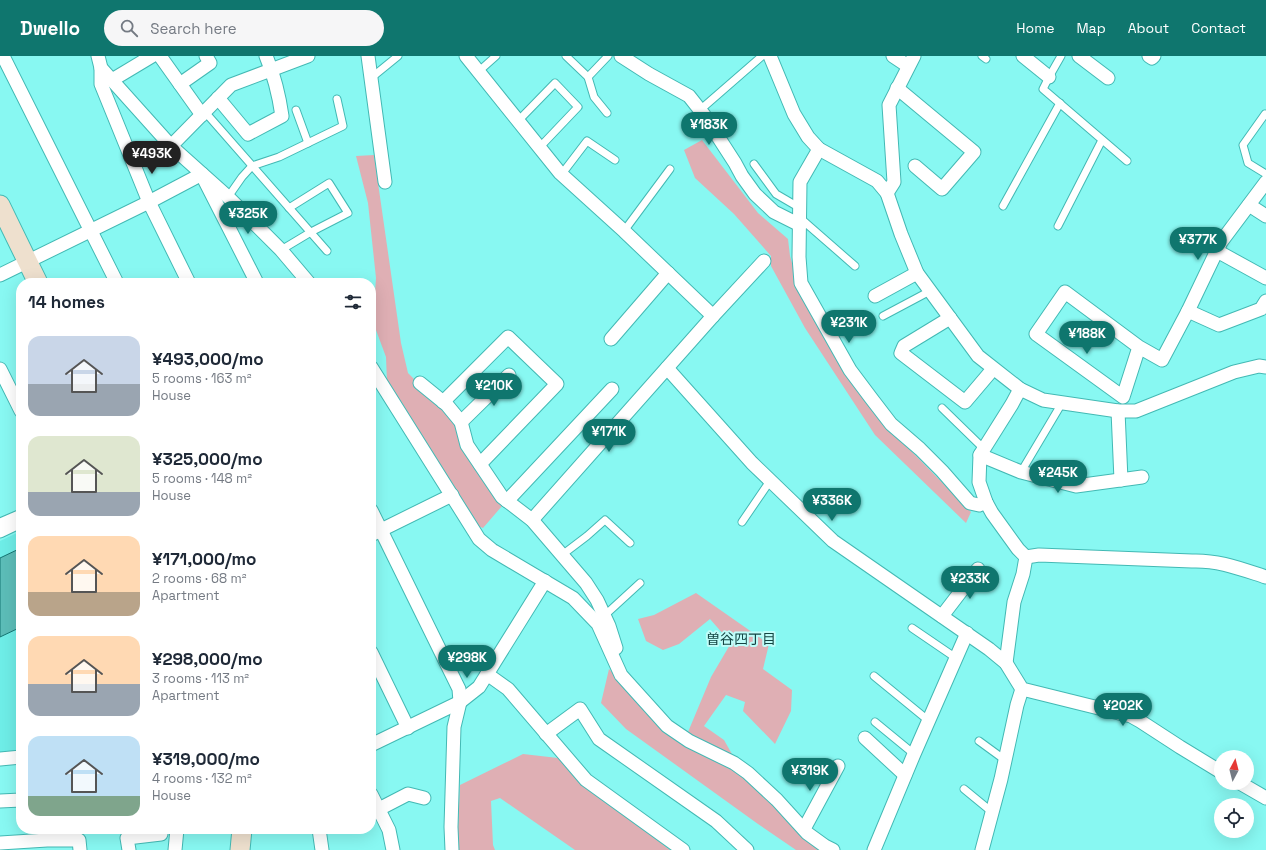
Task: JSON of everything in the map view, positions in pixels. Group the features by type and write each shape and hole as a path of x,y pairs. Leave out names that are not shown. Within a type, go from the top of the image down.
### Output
{"street":[{"path":"2,56 114,278"},
{"path":"112,80 152,56"},
{"path":"160,56 203,113"},
{"path":"180,84 210,63 206,56"},
{"path":"218,98 248,134 282,116 281,103 272,70 266,56"},
{"path":"171,146 230,85 308,56"},
{"path":"368,56 385,182"},
{"path":"466,56 561,175 624,231 713,316"},
{"path":"621,56 649,74 689,96 700,110 755,194 774,212 800,217"},
{"path":"770,56 794,114 808,137 819,149 877,181 887,193 901,234 918,273 930,291 978,356 1020,389 1043,400 1118,411 1136,411 1234,372 1259,366 1266,367"},
{"path":"887,193 894,182 889,105 911,61 893,56"},
{"path":"1023,56 1049,76"},
{"path":"1079,56 1108,78"},
{"path":"1149,56 1152,58 1154,56"},
{"path":"100,62 112,80 171,146 228,197 281,250 305,278"},
{"path":"100,62 101,84 149,202 187,278"},
{"path":"897,88 974,152 942,189 915,166"},
{"path":"819,149 800,182 799,257 801,283 850,370 891,424 920,449 970,503 979,504 986,502"},
{"path":"0,275 149,202 202,174"},
{"path":"202,174 254,278"},
{"path":"1139,347 1123,396 1036,334 1064,292 1139,347 1162,360 1188,311 1221,242 1266,182"},
{"path":"0,205 36,278"},
{"path":"1249,205 1266,216"},
{"path":"1217,251 1266,278"},
{"path":"532,520 713,316 764,261"},
{"path":"611,339 668,273"},
{"path":"874,296 918,273"},
{"path":"1188,311 1219,325 1261,310 1266,302"},
{"path":"950,318 904,346 901,353 965,402 993,369"},
{"path":"443,402 508,337 557,384 480,464"},
{"path":"667,368 752,463 833,541 989,649 1006,663 1022,689 1131,716 1214,768"},
{"path":"0,369 4,386 16,404"},
{"path":"376,375 479,539 492,550 573,598 598,624 621,675 667,726 689,741 734,763 748,773 777,800 804,829 825,846 833,850"},
{"path":"461,422 509,375"},
{"path":"420,383 443,402 461,422 467,445 502,497 532,520 586,583 597,600 617,649 621,675"},
{"path":"507,501 612,389"},
{"path":"1020,389 980,455 978,482 992,513 1018,549 1026,557"},
{"path":"1118,411 1121,480"},
{"path":"980,455 1021,472 1076,486 1142,477"},
{"path":"452,495 376,533 458,690 460,702 454,727 451,827 452,850"},
{"path":"0,531 16,523"},
{"path":"1026,557 1039,555 1177,561 1206,560 1219,562 1266,577"},
{"path":"1006,663 1014,602 1023,574 1026,557"},
{"path":"942,616 978,569"},
{"path":"376,743 460,702 479,687 545,581"},
{"path":"874,850 967,633"},
{"path":"376,662 408,728"},
{"path":"487,674 508,689 586,780 683,850"},
{"path":"982,850 1022,689"},
{"path":"546,734 580,709 599,739 716,821 744,849"},
{"path":"865,738 905,776"},
{"path":"0,759 16,757"},
{"path":"804,829 838,766"},
{"path":"1252,790 1266,798"},
{"path":"379,809 408,794 424,798"},
{"path":"0,801 16,800"},
{"path":"376,803 389,830 393,850"},
{"path":"0,843 47,834 79,840 80,850"},
{"path":"129,850 128,838 161,834"},
{"path":"175,850 177,834"},
{"path":"240,850 242,834"},
{"path":"320,834 322,850"}],"lane":[{"path":"371,78 398,56"},
{"path":"478,72 496,56"},
{"path":"566,56 588,77 594,97 607,113"},
{"path":"588,77 608,56"},
{"path":"700,110 762,56"},
{"path":"1061,56 1043,89 1127,161"},
{"path":"518,121 555,83 578,107 539,148"},
{"path":"228,197 252,166 279,157 343,126 337,99"},
{"path":"1003,206 1060,103"},
{"path":"296,110 308,143"},
{"path":"203,113 327,251"},
{"path":"1265,114 1243,145 1248,163 1266,174"},
{"path":"1058,226 1102,140"},
{"path":"561,175 587,141 615,160"},
{"path":"754,164 776,194 855,266"},
{"path":"624,231 670,169"},
{"path":"281,250 311,232 348,213 329,183 289,208"},
{"path":"884,316 930,291"},
{"path":"1021,472 1062,403"},
{"path":"942,408 980,446 980,455"},
{"path":"742,522 770,481"},
{"path":"0,522 16,514"},
{"path":"562,555 605,520 630,543"},
{"path":"604,616 640,583"},
{"path":"912,628 956,658"},
{"path":"874,676 929,720"},
{"path":"875,722 914,754"},
{"path":"979,741 1005,760"},
{"path":"964,789 992,812"}],"shaded area":[{"path":"702,140 758,213 788,239 790,256 800,291 879,418 971,512 966,523 875,435 805,328 771,266 771,256 734,214 695,178 684,150"},
{"path":"374,155 401,343 408,373 458,423 465,451 502,506 483,528 475,525 387,381 386,357 376,330 376,278 368,203 356,156"},
{"path":"16,533 16,753 0,755 0,541"},
{"path":"696,593 769,644 763,669 792,690 791,711 775,744 743,711 745,702 726,695 704,726 724,740 745,777 823,850 796,850 626,729 601,703 609,669 655,718 683,744 711,677 731,643 710,619 679,644 663,650 646,641 638,619 654,615"},
{"path":"523,754 558,758 602,797 670,850 575,850 500,798 491,801 493,845 495,850 457,850 460,785"}],"building":[{"path":"16,550 16,629 0,637 0,558"}],"district":[{"name":"曽谷四丁目","path":"741,639"}]}
